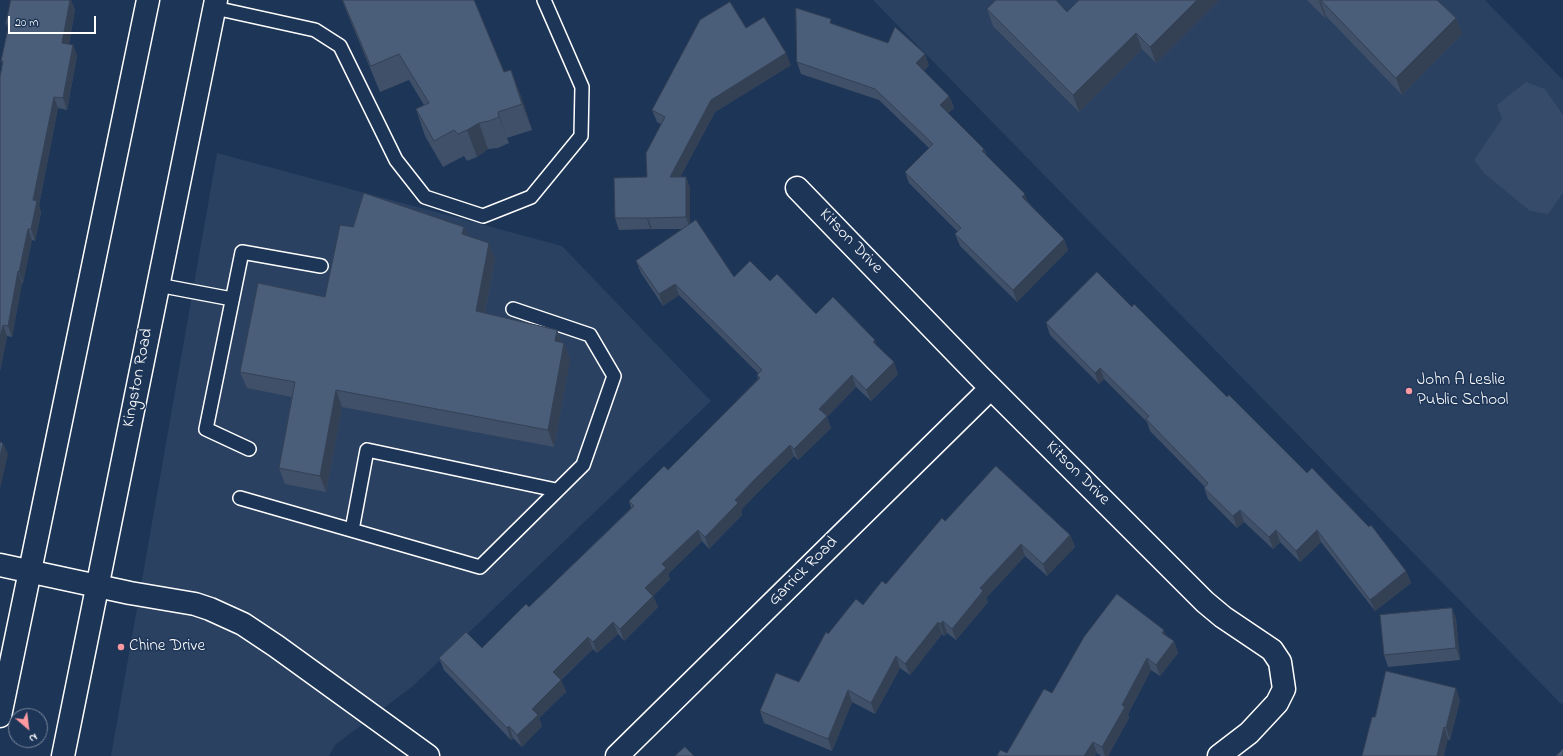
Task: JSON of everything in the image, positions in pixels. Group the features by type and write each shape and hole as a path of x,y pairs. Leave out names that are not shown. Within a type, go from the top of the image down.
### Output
{"street":[{"path":"0,716 148,0"},
{"name":"Kingston Road","path":"63,756 215,4"},
{"name":"Kitson Drive","path":"797,188 991,388 1205,602 1223,617 1272,650 1280,662 1284,689 1277,703 1249,733 1219,756"},
{"name":"Garrick Road","path":"617,756 991,388"},
{"path":"0,565 130,593 195,604 243,624 276,646 428,756"}],"lane":[{"path":"215,4 315,30 340,46 396,160 425,197 483,216 532,198 582,136 582,87 544,0"},
{"path":"249,449 206,429 242,252 321,266"},
{"path":"158,285 232,299"},
{"path":"240,498 480,567 583,464 614,376 590,335 513,309"},
{"path":"352,530 367,450 556,490"}],"shaded area":[{"name":"John A Leslie Public School","path":"873,0 1485,0 1563,80 1563,703 1561,704"},
{"path":"1526,82 1545,89 1563,115 1563,193 1548,214 1530,211 1484,173 1474,160 1502,119 1497,105"},
{"path":"217,153 562,246 711,401 413,686 335,745 329,756 111,756"}],"building":[{"path":"11,0 70,0 62,43 73,45 63,98 54,97 33,200 37,201 31,229 28,229 19,272 18,271 8,326 3,325 0,338 0,77 3,61 1,61 9,24 6,24"},
{"path":"343,0 474,0 504,72 511,70 522,104 498,112 499,117 479,123 458,134 454,130 434,141 416,109 429,103 399,54 371,66"},
{"path":"996,0 1056,0 1067,12 1079,0 1197,0 1150,47 1136,33 1073,95 987,9"},
{"path":"1321,0 1437,0 1456,18 1396,78"},
{"path":"730,2 746,28 764,17 786,53 711,100 670,177 686,177 686,217 647,219 615,218 614,178 647,177 646,153 665,117 652,110 700,20"},
{"path":"796,8 831,19 830,23 888,43 895,27 925,54 916,63 949,96 940,105 984,149 982,151 1025,194 1022,197 1064,239 1013,290 955,234 961,228 905,172 933,144 875,89 797,62"},
{"path":"364,193 464,227 462,234 489,243 476,311 557,330 555,341 564,343 548,430 336,390 320,476 279,468 295,382 240,372 258,283 325,297 340,225 353,227"},
{"path":"696,220 734,277 750,261 770,281 777,274 816,314 833,297 875,340 873,342 894,362 866,390 852,375 819,409 827,416 794,449 790,445 755,479 735,500 738,503 705,537 698,530 662,564 666,568 645,588 653,596 620,629 613,622 593,642 588,637 553,672 561,680 532,709 538,715 517,735 509,726 507,728 439,658 466,632 482,648 526,604 529,607 634,506 629,501 664,466 668,470 760,378 757,375 762,370 675,284 659,294 636,261"},
{"path":"1097,272 1132,307 1134,304 1227,397 1229,395 1307,473 1312,468 1369,527 1371,525 1406,571 1370,600 1317,530 1296,551 1276,530 1269,537 1240,510 1233,516 1204,488 1208,483 1146,419 1149,416 1100,368 1095,373 1046,323"},
{"path":"0,442 3,443 0,458"},
{"path":"996,466 1070,535 1043,564 1021,544 980,588 983,591 952,629 943,621 940,624 938,622 905,664 896,656 871,703 848,690 828,739 760,711 776,673 799,682 826,632 828,634 856,599 863,605 882,581 886,584 942,518 945,521"},
{"path":"1117,594 1164,630 1162,633 1174,641 1156,665 1147,658 1122,705 1125,707 1102,747 1093,742 1084,756 997,756 1000,750 1007,753 1044,689 1052,693 1084,637"},
{"path":"1452,608 1456,648 1384,655 1380,615"},
{"path":"1386,671 1456,688 1437,756 1362,756 1372,717 1375,717"},
{"path":"685,747 694,756 675,756"},
{"path":"1563,749 1563,756 1556,756"}],"place":[{"name":"John A Leslie Public School","path":"1409,391"},
{"name":"Chine Drive","path":"121,647"}]}
